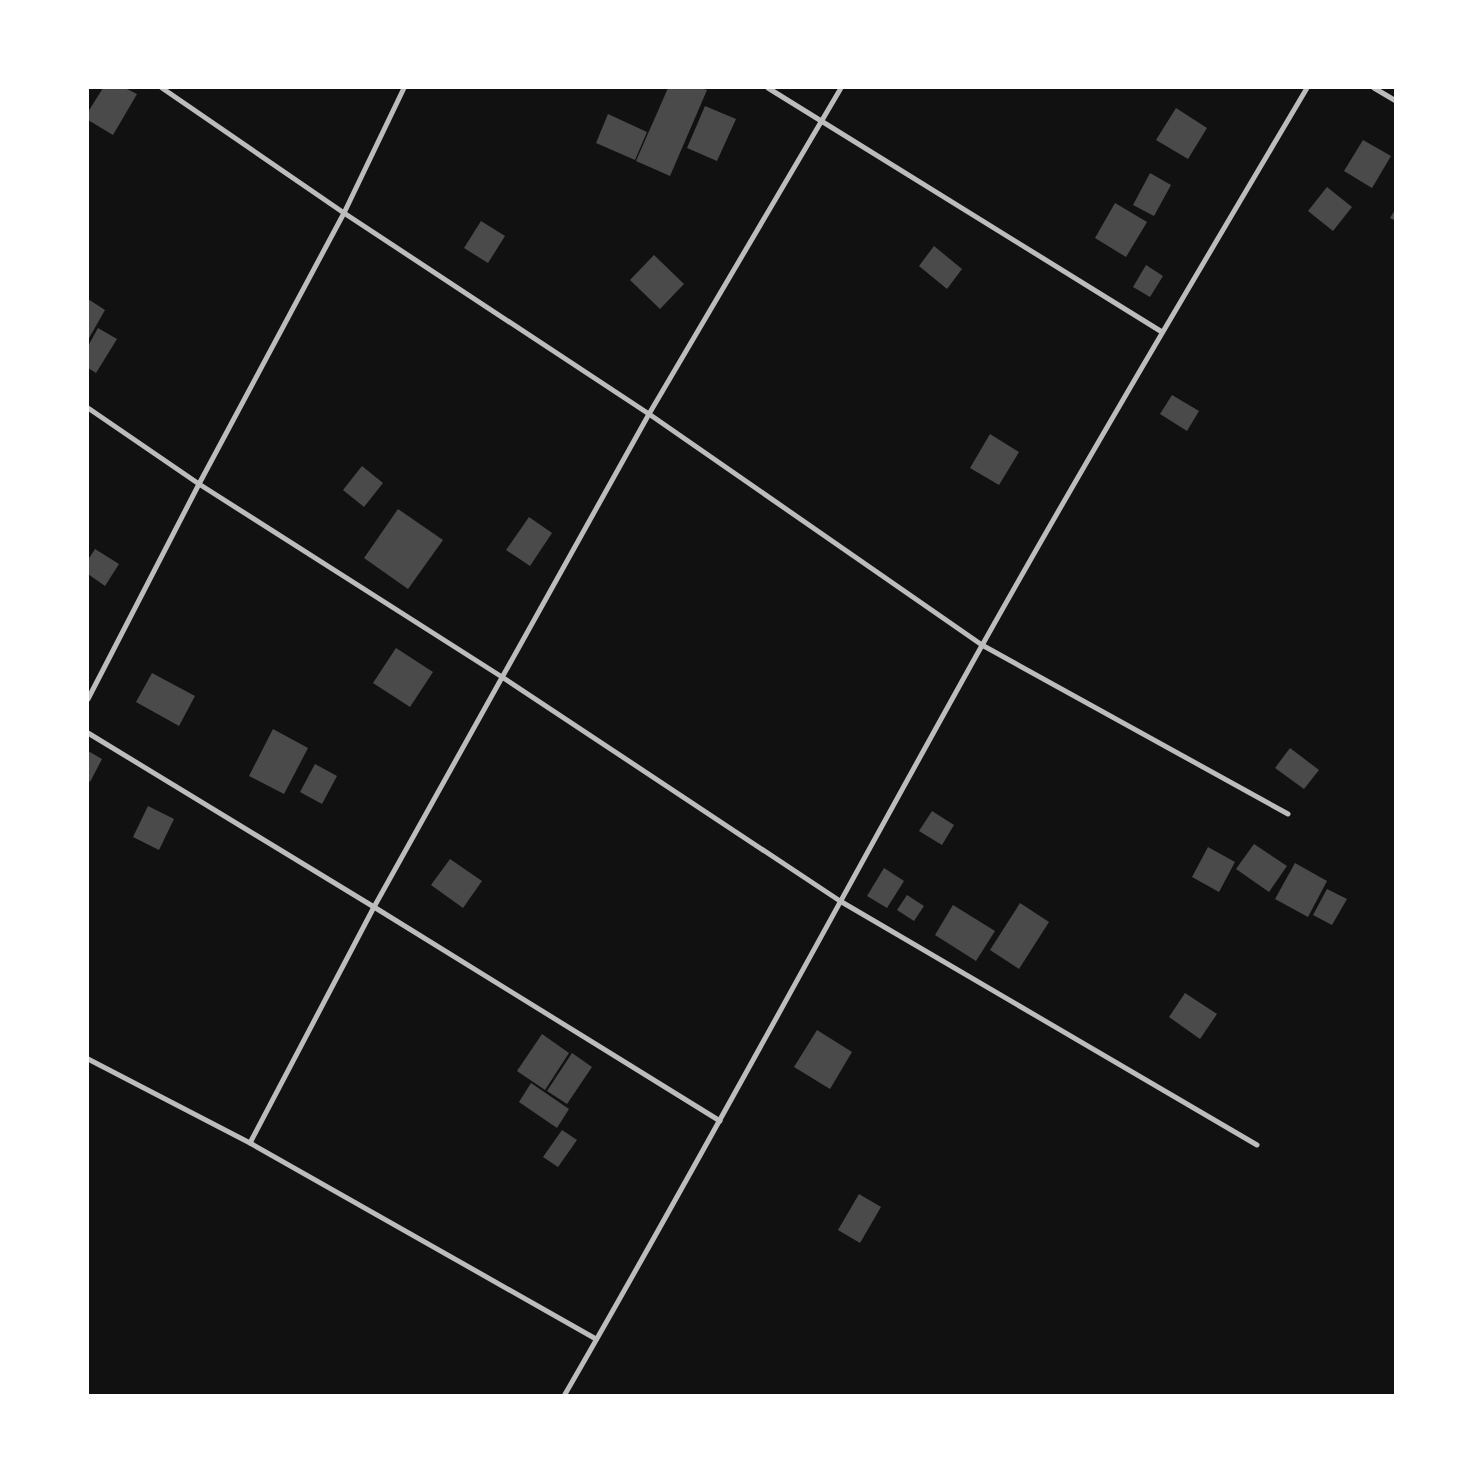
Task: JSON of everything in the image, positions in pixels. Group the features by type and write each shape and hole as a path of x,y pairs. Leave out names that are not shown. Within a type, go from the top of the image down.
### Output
{"street":[{"path":"162,88 344,213 650,414 982,645 1288,814"},
{"path":"88,699 344,213 404,88"},
{"path":"768,88 1162,332"},
{"path":"250,1143 374,907 502,677 650,414 841,88"},
{"path":"564,1396 720,1121 982,645 1162,332 1307,88"},
{"path":"1374,88 1396,101"},
{"path":"88,408 200,484 502,677 840,901 1257,1145"},
{"path":"88,733 720,1121"},
{"path":"88,1059 250,1143 596,1339"}],"building":[{"path":"103,88 125,88 137,94 113,135 88,120 88,112"},
{"path":"668,88 701,88 707,90 670,176 636,161"},
{"path":"705,106 736,119 717,161 687,148"},
{"path":"1176,108 1207,128 1188,159 1156,140"},
{"path":"608,114 647,132 635,160 596,143"},
{"path":"1363,140 1391,156 1372,188 1344,171"},
{"path":"1150,173 1171,185 1154,216 1133,205"},
{"path":"1327,187 1352,207 1333,231 1308,211"},
{"path":"1115,203 1147,222 1126,257 1095,238"},
{"path":"1396,208 1396,221 1390,218"},
{"path":"481,221 505,236 488,263 464,248"},
{"path":"934,246 962,269 947,289 919,266"},
{"path":"654,255 684,284 660,309 630,280"},
{"path":"1146,265 1163,276 1150,297 1133,287"},
{"path":"88,299 105,310 88,340"},
{"path":"98,328 117,339 96,373 88,368 88,346"},
{"path":"1172,395 1199,411 1187,431 1160,414"},
{"path":"990,434 1019,452 999,485 970,468"},
{"path":"362,466 383,483 364,507 343,490"},
{"path":"398,509 443,540 408,589 364,558"},
{"path":"529,517 552,533 530,566 506,550"},
{"path":"95,549 119,564 105,586 88,574 88,560"},
{"path":"396,648 433,672 410,707 373,683"},
{"path":"152,673 195,696 179,726 136,702"},
{"path":"273,729 308,748 284,794 249,776"},
{"path":"1290,748 1319,770 1304,789 1275,768"},
{"path":"88,751 102,759 90,782 88,780"},
{"path":"315,764 337,776 322,804 300,792"},
{"path":"148,806 174,819 159,850 133,837"},
{"path":"932,811 954,825 942,845 919,831"},
{"path":"1254,844 1287,866 1269,892 1236,869"},
{"path":"1208,847 1235,862 1219,892 1192,877"},
{"path":"450,859 482,881 463,908 431,885"},
{"path":"1295,863 1327,881 1308,917 1275,899"},
{"path":"884,868 904,881 887,908 867,896"},
{"path":"1327,889 1347,899 1332,925 1313,915"},
{"path":"907,895 924,906 914,921 897,910"},
{"path":"1020,903 1049,922 1019,969 990,950"},
{"path":"953,905 995,931 976,961 935,935"},
{"path":"1185,993 1217,1014 1200,1039 1169,1017"},
{"path":"817,1030 852,1052 830,1089 794,1067"},
{"path":"542,1034 569,1053 545,1090 517,1071"},
{"path":"572,1053 592,1067 567,1104 547,1091"},
{"path":"531,1083 569,1109 557,1128 519,1102"},
{"path":"562,1130 577,1140 558,1167 543,1157"},
{"path":"859,1194 881,1207 860,1243 838,1230"}]}
